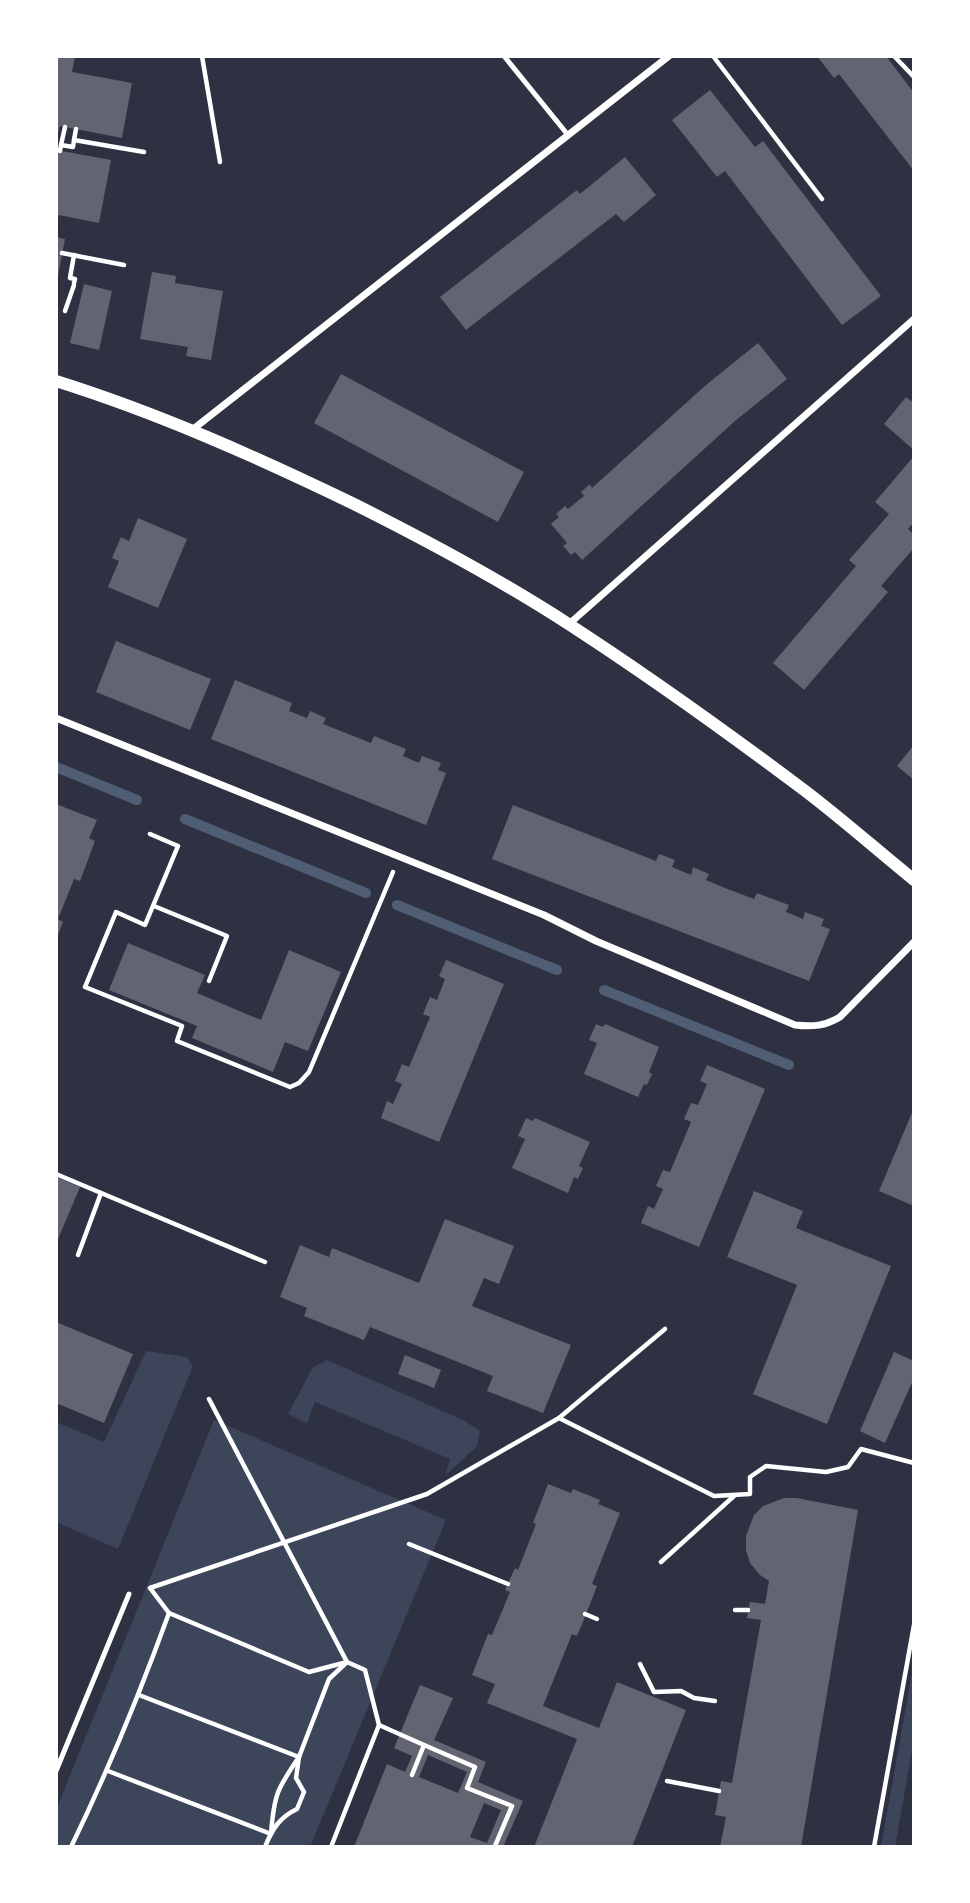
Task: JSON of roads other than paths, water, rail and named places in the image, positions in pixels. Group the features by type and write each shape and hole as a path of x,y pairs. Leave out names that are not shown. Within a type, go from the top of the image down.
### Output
{"street":[{"path":"192,430 669,56"},
{"path":"569,624 914,319"},
{"path":"57,382 192,430 295,475 396,525 484,573 569,624 689,705 806,792 914,880"},
{"path":"56,718 400,855 795,1025 827,1025 840,1017 914,943"}],"lane":[{"path":"505,56 568,135"},
{"path":"56,1771 128,1594"}],"waterway":[{"path":"56,767 137,800"},
{"path":"185,819 366,893"},
{"path":"397,905 557,970"},
{"path":"604,990 789,1065"}]}
